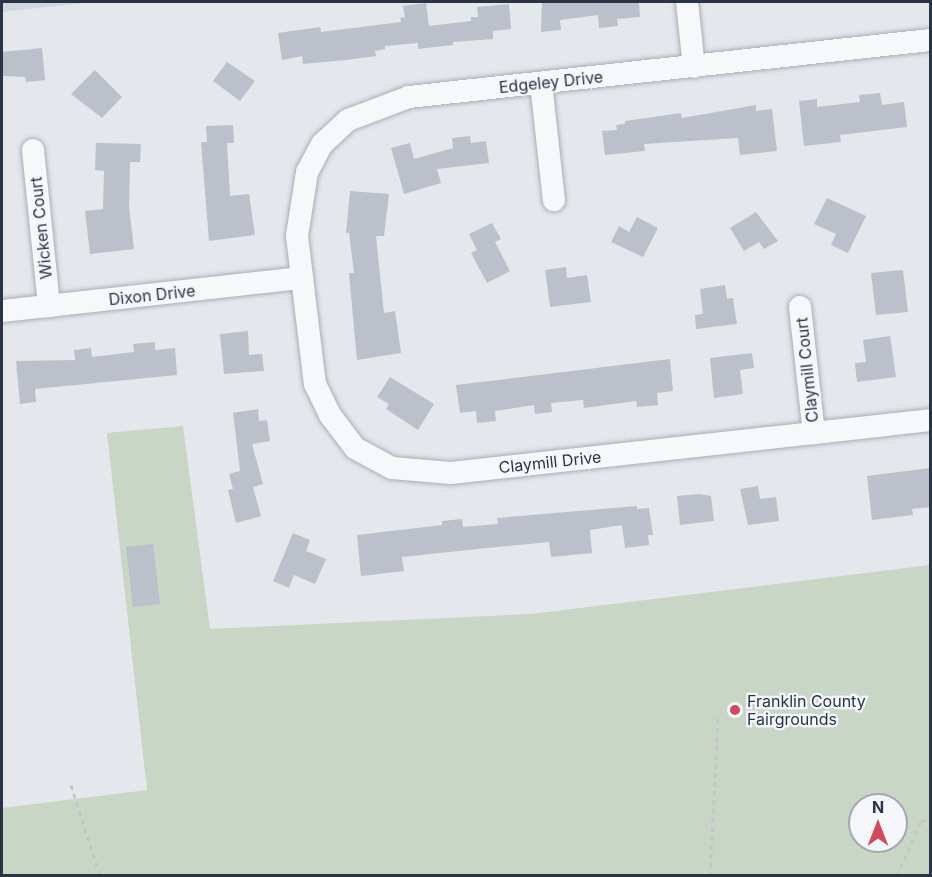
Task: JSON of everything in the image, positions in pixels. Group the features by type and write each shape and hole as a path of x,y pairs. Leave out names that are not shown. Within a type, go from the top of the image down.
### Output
{"street":[{"path":"687,2 694,67"},
{"name":"Edgeley Drive","path":"302,279 297,237 314,137 348,120 409,97 930,40"},
{"path":"541,83 554,200"},
{"name":"Wicken Court","path":"33,150 49,306"},
{"name":"Dixon Drive","path":"2,311 302,279"},
{"name":"Claymill Drive","path":"302,279 315,384 330,415 355,448 392,468 451,473 930,420"},
{"name":"Claymill Court","path":"800,307 814,433"}],"path":[{"path":"710,876 718,718"},
{"path":"71,785 100,876"},
{"path":"897,876 921,821 930,820"}],"shaded area":[{"path":"2,2 92,2 2,12"}],"green space":[{"path":"183,426 210,629 531,614 930,565 930,875 2,875 2,808 147,790 107,433"}],"building":[{"path":"542,2 639,2 640,17 617,19 618,26 599,28 598,15 560,20 561,30 541,32"},
{"path":"426,3 429,26 471,21 471,17 478,17 477,7 509,4 511,29 493,31 493,39 453,42 453,45 418,49 418,43 385,46 385,49 375,51 376,56 303,64 302,56 282,60 278,33 320,27 321,32 401,22 400,18 405,17 403,6"},
{"path":"42,48 45,80 26,82 25,77 3,76 2,52"},
{"path":"227,62 255,81 240,101 213,81"},
{"path":"95,70 122,97 102,118 71,94"},
{"path":"880,93 882,105 904,102 907,127 840,135 841,142 804,146 799,101 817,99 817,107 860,102 859,95"},
{"path":"756,105 756,111 772,109 777,151 740,155 738,138 644,144 645,151 605,155 602,131 617,130 616,125 625,124 625,121 681,113 682,118"},
{"path":"233,125 234,143 227,143 230,196 249,194 255,235 209,241 201,142 207,142 206,126"},
{"path":"470,136 471,143 486,141 489,163 437,169 441,183 404,194 391,148 410,143 414,159 453,148 452,138"},
{"path":"96,143 141,144 140,162 130,162 129,207 134,249 90,254 85,211 103,209 104,171 95,170"},
{"path":"350,191 389,194 384,236 376,236 384,313 395,311 401,353 357,360 349,273 354,273 349,233 346,233"},
{"path":"827,198 866,216 848,253 831,245 836,234 814,224"},
{"path":"756,212 778,241 764,249 759,242 744,251 730,228"},
{"path":"637,217 658,228 643,257 611,242 619,226 629,232"},
{"path":"492,223 501,239 495,242 510,271 487,283 471,253 477,250 469,234"},
{"path":"566,267 567,278 587,275 591,302 550,307 545,270"},
{"path":"903,270 908,312 876,315 871,273"},
{"path":"725,285 727,299 733,298 737,324 696,329 695,315 703,314 700,289"},
{"path":"248,331 249,355 262,354 264,371 224,374 220,334"},
{"path":"890,336 896,377 857,382 855,363 866,362 863,340"},
{"path":"155,342 155,350 175,348 177,375 35,389 36,402 20,404 16,361 75,360 74,350 91,348 92,357 134,352 133,344"},
{"path":"752,353 754,368 740,370 743,394 714,398 710,358"},
{"path":"670,359 673,391 657,393 658,405 637,407 636,401 584,408 583,400 551,403 552,412 535,414 534,405 495,411 496,421 477,423 476,411 460,413 456,385"},
{"path":"390,377 434,404 418,430 386,409 389,404 377,397"},
{"path":"258,409 259,421 267,420 270,441 252,444 263,484 253,487 261,516 236,523 228,490 233,489 229,474 240,471 233,413"},
{"path":"930,468 930,507 912,509 913,515 872,520 867,476"},
{"path":"758,486 760,499 776,497 779,521 748,525 740,489"},
{"path":"699,494 711,496 714,521 680,525 677,496"},
{"path":"637,506 637,509 649,508 653,535 648,535 649,545 625,548 622,525 590,530 592,553 551,557 549,542 458,551 402,557 404,571 361,576 357,535 442,525 442,521 462,519 463,527 498,524 497,518"},
{"path":"293,533 310,540 306,551 326,559 315,584 294,575 289,588 273,581"},
{"path":"153,544 160,604 133,607 126,547"}],"place":[{"name":"Franklin County Fairgrounds","path":"735,710"}]}
